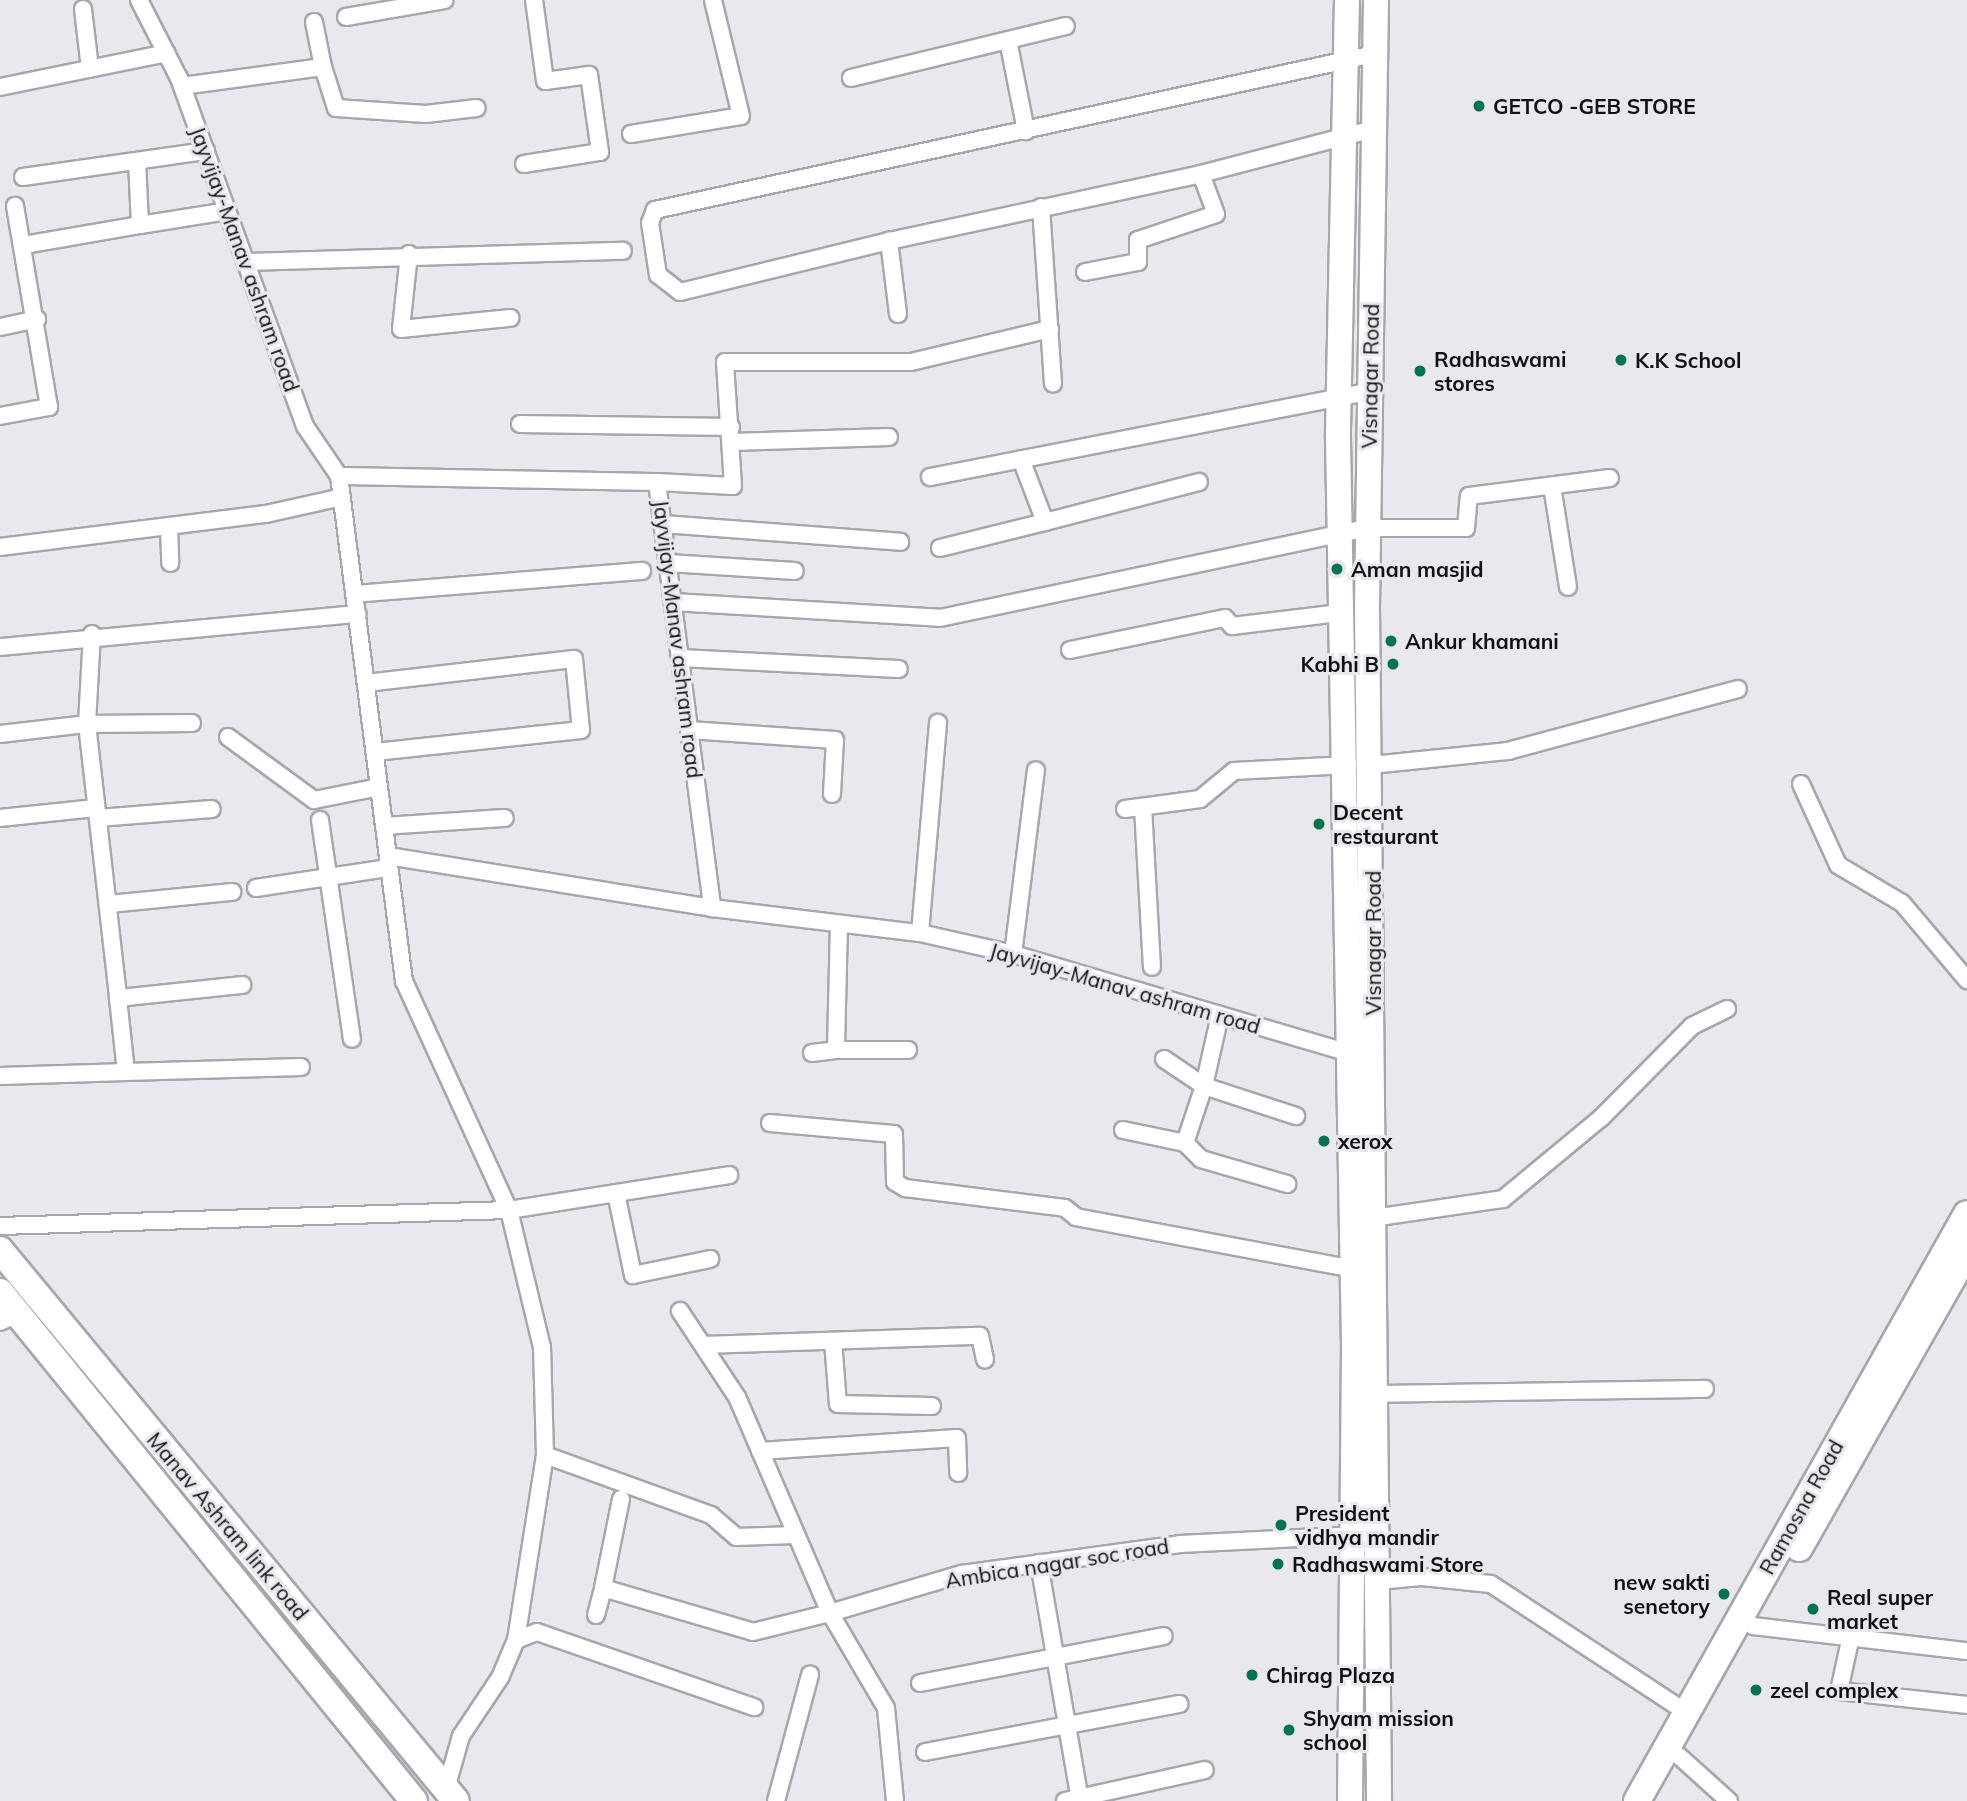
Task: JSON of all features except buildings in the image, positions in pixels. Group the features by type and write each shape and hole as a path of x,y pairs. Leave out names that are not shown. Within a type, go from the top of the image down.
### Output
{"highway":[{"name":"Ramosna Road","path":"1637,1801 1967,1214"},
{"name":"Manav Ashram link road","path":"0,1250 451,1795"},
{"name":"Ramosna Road","path":"1655,1801 1967,1252"},
{"path":"0,1292 9,1318 414,1801"}],"main road":[{"path":"1347,0 1338,398 1339,534 1340,612 1354,765 1348,1053 1362,1271 1363,1535 1350,1801"},
{"name":"Visnagar Road","path":"1376,0 1377,128 1368,392 1367,528 1354,765 1374,1059 1373,1218 1362,1271 1372,1394 1363,1535 1378,1581 1379,1801"}],"street":[{"name":"Jayvijay-Manav ashram road","path":"139,0 182,86 305,426 339,476 657,482 712,908 920,933 1013,954 1374,1059"},
{"path":"346,17 445,0"},
{"path":"524,164 600,152 589,75 545,81 534,0"},
{"path":"631,134 741,117 713,0"},
{"path":"83,9 90,69"},
{"path":"314,22 323,67 336,108 426,114 477,108"},
{"path":"851,78 1066,26"},
{"path":"1008,40 1026,131"},
{"path":"0,87 167,54"},
{"path":"1376,54 1026,131 673,204 655,210 650,223 658,275 680,292 889,241 1200,174 1344,134 1377,128"},
{"path":"182,86 323,67"},
{"path":"23,177 206,151"},
{"path":"138,161 140,225"},
{"path":"1085,272 1138,262 1138,240 1216,214 1200,174"},
{"path":"0,416 49,407 37,319 15,206"},
{"path":"1041,207 1053,384"},
{"path":"24,245 227,211"},
{"path":"889,241 898,314"},
{"path":"246,262 410,254 623,251"},
{"path":"410,254 401,329 510,318"},
{"path":"0,327 37,319"},
{"path":"657,482 733,486 732,435 725,362 911,362 1049,329"},
{"path":"930,477 1368,392"},
{"path":"520,424 732,435 889,437"},
{"path":"1021,459 1045,522"},
{"path":"339,476 404,981 509,1210 542,1347 545,1455 516,1640 501,1676 461,1736 451,1795"},
{"path":"673,602 940,618 1367,528 1466,528 1469,496 1610,478"},
{"path":"940,548 1199,482"},
{"path":"1552,486 1568,587"},
{"path":"0,547 169,526 342,497"},
{"path":"663,524 900,542"},
{"path":"169,526 170,563"},
{"path":"668,563 795,571"},
{"path":"354,594 642,570"},
{"path":"1070,650 1225,618 1232,626 1340,612"},
{"path":"0,647 92,635 357,614"},
{"path":"92,635 88,724 126,1072"},
{"path":"366,683 574,659 581,730 374,752"},
{"path":"680,659 899,669"},
{"path":"1125,809 1200,799 1234,771 1354,765 1508,751 1738,690"},
{"path":"0,734 88,724 192,723"},
{"path":"920,933 938,723"},
{"path":"689,730 835,740 832,794"},
{"path":"229,737 314,800 379,787"},
{"path":"1013,954 1036,770"},
{"path":"1801,784 1838,865 1902,903 1967,980"},
{"path":"1143,807 1152,967"},
{"path":"0,818 212,809"},
{"path":"384,826 505,818"},
{"path":"320,820 325,878 352,1040"},
{"path":"256,888 325,878 388,862 712,908"},
{"path":"109,904 232,892"},
{"path":"836,1050 839,924"},
{"path":"118,998 242,985"},
{"path":"1373,1218 1503,1199 1601,1118 1692,1026 1727,1009"},
{"path":"1185,1143 1204,1086 1220,1015"},
{"path":"811,1053 836,1050 908,1050"},
{"path":"1164,1059 1204,1086 1296,1116"},
{"path":"0,1076 301,1067"},
{"path":"770,1123 894,1134 895,1182 905,1188 1066,1208 1076,1217 1362,1271"},
{"path":"1123,1130 1185,1143 1201,1159 1287,1184"},
{"path":"0,1226 509,1210 729,1175"},
{"path":"617,1193 633,1275 710,1259"},
{"path":"680,1311 737,1397 830,1612 886,1708 895,1801"},
{"path":"703,1345 981,1336 985,1359"},
{"path":"833,1341 838,1404 932,1406"},
{"path":"1372,1394 1705,1389"},
{"path":"760,1451 957,1438 958,1473"},
{"path":"545,1455 711,1515 736,1537 795,1535"},
{"path":"596,1615 621,1499"},
{"name":"Ambica nagar soc road","path":"603,1588 753,1632 962,1574 1180,1544 1363,1535"},
{"path":"1039,1563 1067,1726 1075,1800 1205,1770"},
{"path":"1378,1581 1421,1577 1491,1584 1686,1712"},
{"path":"1753,1626 1967,1651"},
{"path":"516,1640 537,1632 754,1707"},
{"path":"920,1683 1055,1653 1164,1636"},
{"path":"1851,1636 1839,1691 1967,1705"},
{"path":"776,1801 810,1675"},
{"path":"925,1752 1180,1704"},
{"path":"1679,1756 1729,1801"}],"place":[{"name":"GETCO -GEB STORE","path":"1479,106"},
{"name":"K.K School","path":"1621,360"},
{"name":"Radhaswami stores","path":"1420,371"},
{"name":"Aman masjid","path":"1337,569"},
{"name":"Ankur khamani","path":"1391,641"},
{"name":"Kabhi B","path":"1393,664"},
{"name":"Decent restaurant","path":"1319,824"},
{"name":"xerox","path":"1324,1141"},
{"name":"President vidhya mandir","path":"1281,1525"},
{"name":"Radhaswami Store","path":"1278,1564"},
{"name":"new sakti senetory","path":"1724,1594"},
{"name":"Real super market","path":"1813,1609"},
{"name":"Chirag Plaza","path":"1252,1675"},
{"name":"zeel complex","path":"1756,1690"},
{"name":"Shyam mission school","path":"1289,1730"}]}
